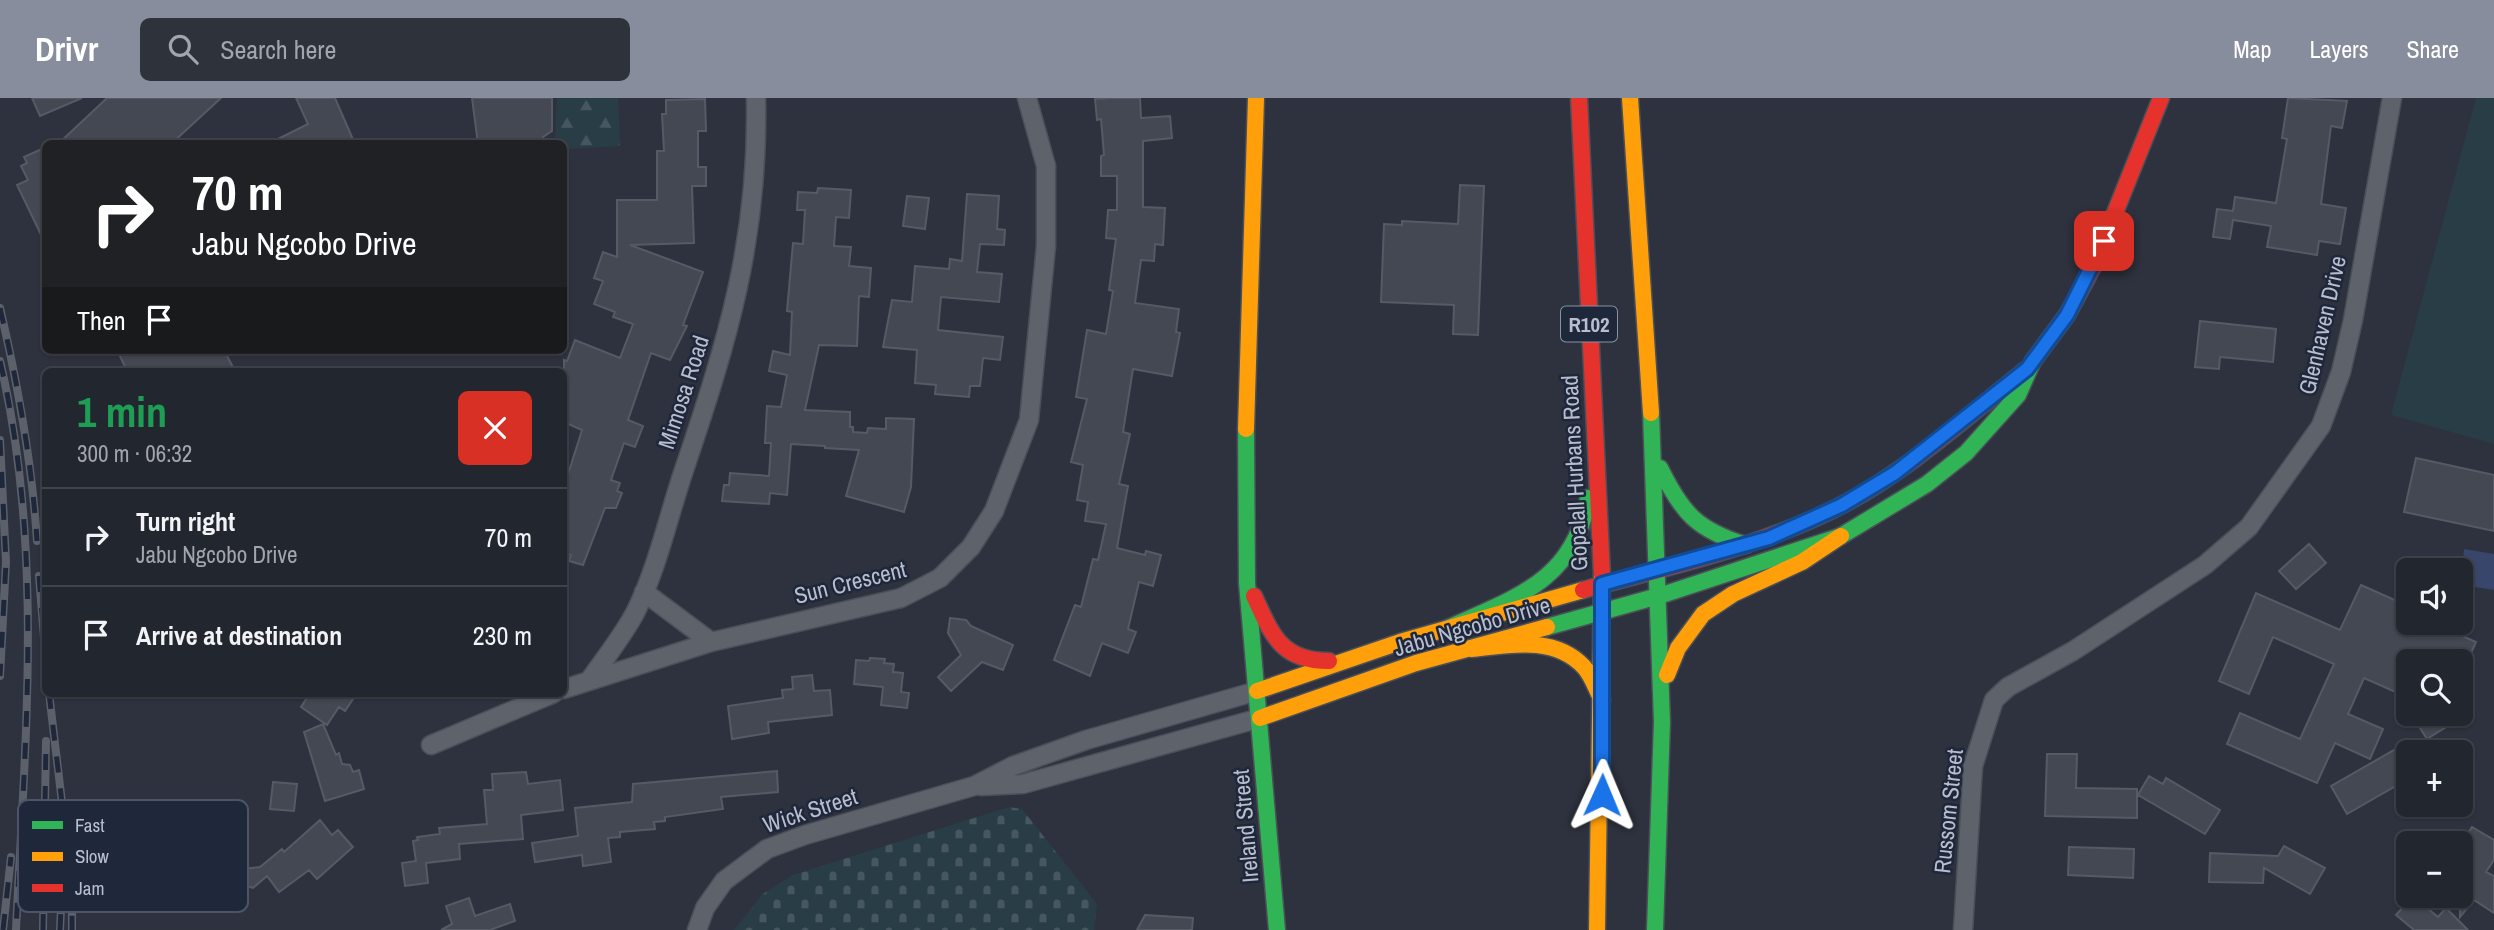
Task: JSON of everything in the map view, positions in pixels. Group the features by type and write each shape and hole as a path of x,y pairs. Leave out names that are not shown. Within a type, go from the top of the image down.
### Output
{"main road":[{"path":"1256,98 1246,402 1247,583 1260,718"},
{"name":"Gopalall Hurbans Road","path":"1579,98 1604,612 1597,930"},
{"name":"R102","path":"1630,98 1662,595 1663,752 1656,930"},
{"name":"Jabu Ngcobo Drive","path":"1257,691 1446,629 1746,545 1842,505 1895,473 2027,369 2067,315 2094,265 2161,98"},
{"name":"Jabu Ngcobo Drive","path":"1260,718 1416,663 1662,595 1841,536 1927,484 1966,453 2018,395 2027,369"},
{"path":"1446,629 1541,583 1562,566 1588,518 1592,390"},
{"path":"1655,456 1676,502 1687,517 1702,530 1746,545"},
{"path":"1662,689 1688,628 1706,608 1743,586 1796,565 1841,536"},
{"path":"1247,583 1274,638 1296,658 1308,663 1356,659"},
{"path":"1471,649 1538,644 1559,648 1584,667 1603,703"},
{"name":"Ireland Street","path":"1260,718 1276,930"}],"street":[{"name":"Mimosa Road","path":"589,681 622,634 644,592 737,300 752,211 755,98"},
{"name":"Sun Crescent","path":"567,688 710,642 901,598 940,578 984,530 1029,420 1043,272 1046,166 1027,98"},
{"name":"Glenhaven Drive","path":"1994,700 2008,687 2093,639 2205,565 2249,527 2321,426 2341,372 2353,320 2392,98"},
{"path":"644,592 710,642"},
{"name":"Wick Street","path":"697,930 705,908 724,881 766,849 974,786 1013,766 1086,740 1257,691"},
{"path":"431,744 544,697"},
{"name":"Russom Street","path":"1963,930 1973,766 1994,700"},
{"name":"Wick Street","path":"974,786 1023,784 1260,718"}],"green space":[{"path":"557,98 618,98 620,146 567,149 567,140 555,140"},
{"path":"2476,98 2494,98 2494,444 2391,415"},
{"path":"1009,807 1022,809 1097,904 1094,930 734,930 763,894 793,875"}],"water":[{"path":"2464,549 2494,554 2494,590 2473,587 2473,558 2463,558"}],"building":[{"path":"32,98 82,98 40,116"},
{"path":"107,98 221,98 175,140 62,140"},
{"path":"296,98 335,98 353,140 276,140 308,124"},
{"path":"472,98 552,98 552,131 543,137 544,140 477,140"},
{"path":"1140,98 1141,118 1170,116 1172,138 1143,141 1143,207 1165,208 1163,245 1155,244 1154,261 1141,260 1135,303 1179,309 1176,332 1180,333 1172,376 1133,369 1123,432 1130,434 1119,484 1128,486 1117,548 1145,555 1146,551 1161,555 1153,586 1139,582 1128,629 1136,632 1128,653 1102,643 1090,676 1054,660 1075,605 1081,607 1093,559 1098,560 1106,524 1085,521 1088,502 1077,500 1083,465 1071,462 1087,399 1076,397 1087,330 1106,334 1113,291 1109,290 1116,239 1106,238 1108,210 1117,210 1117,176 1101,176 1101,156 1104,155 1101,119 1097,120 1095,99"},
{"path":"2288,98 2347,101 2342,128 2331,126 2321,204 2346,208 2340,244 2319,241 2317,255 2267,247 2271,226 2233,220 2230,239 2213,237 2217,209 2233,211 2235,197 2276,203 2287,139 2282,138"},
{"path":"705,99 706,131 698,131 698,167 706,167 706,186 692,186 694,243 630,245 703,272 683,325 687,326 670,360 651,353 628,420 643,426 635,447 624,443 611,480 620,483 617,491 622,493 616,508 605,508 583,565 569,561 571,555 567,554 567,478 582,430 567,423 567,368 564,368 564,360 567,361 575,340 620,358 633,324 613,317 615,312 594,304 603,281 594,278 603,252 617,257 617,200 657,200 657,151 664,151 662,114 666,114 666,100"},
{"path":"42,149 42,237 17,185 28,180 21,166 27,163 24,157"},
{"path":"1460,185 1484,186 1478,335 1453,334 1454,305 1381,302 1384,224 1402,225 1402,221 1458,224"},
{"path":"818,188 851,190 849,218 836,217 834,246 851,247 849,266 871,268 869,297 859,296 857,346 819,345 805,410 850,412 850,427 853,427 853,432 867,433 868,428 886,429 886,418 914,419 911,487 904,512 846,496 859,450 825,446 791,444 787,495 770,493 769,504 722,501 724,485 729,485 730,473 769,476 771,443 765,443 767,406 781,407 787,375 769,371 773,351 790,355 792,312 787,311 793,243 803,244 805,210 797,210 798,192 817,193"},
{"path":"967,194 999,196 997,229 1005,230 1004,245 980,244 977,272 1002,274 999,302 941,297 938,330 1003,337 1000,360 983,358 980,386 970,386 969,397 935,394 936,385 915,383 917,350 883,347 892,300 912,302 915,266 949,269 950,259 962,261"},
{"path":"907,196 929,198 925,229 903,226"},
{"path":"2200,321 2276,329 2273,362 2220,357 2219,369 2195,367"},
{"path":"119,354 226,354 233,368 126,368"},
{"path":"2416,458 2494,475 2494,531 2404,512"},
{"path":"2309,544 2326,563 2296,589 2279,571"},
{"path":"2361,585 2396,601 2396,635 2460,635 2476,642 2473,649 2396,649 2396,692 2364,678 2348,714 2383,729 2370,759 2335,743 2317,783 2227,744 2240,713 2300,739 2334,664 2273,637 2249,694 2219,681 2256,593 2340,630"},
{"path":"950,618 966,620 971,626 1013,645 1003,670 982,662 951,691 938,677 961,655 948,633"},
{"path":"870,658 885,659 884,663 894,664 893,672 903,673 901,692 909,693 907,708 881,705 883,687 854,684 856,660 869,661"},
{"path":"812,675 814,691 830,690 832,715 768,722 769,733 732,739 728,706 783,698 782,690 793,689 792,677"},
{"path":"307,697 354,697 345,711 339,707 327,725 301,707"},
{"path":"323,724 342,764 350,765 353,772 359,770 364,789 325,801 304,732"},
{"path":"2419,726 2448,726 2427,739"},
{"path":"2396,749 2396,786 2347,814 2331,786"},
{"path":"2047,754 2077,754 2076,788 2137,789 2137,818 2045,816"},
{"path":"777,771 778,792 721,797 723,809 665,817 665,821 654,822 655,829 620,832 620,837 608,838 611,862 583,866 582,855 535,862 532,843 578,836 575,808 632,802 633,784"},
{"path":"526,772 528,784 560,780 563,810 521,815 523,839 459,844 460,859 426,863 428,883 405,886 402,863 416,861 413,841 418,840 417,837 440,834 439,828 487,824 484,790 493,790 492,774"},
{"path":"2149,776 2163,784 2166,778 2220,810 2205,834 2138,795"},
{"path":"273,782 297,784 294,811 270,809"},
{"path":"320,820 332,835 338,830 353,847 317,879 309,870 279,892 267,876 253,888 248,886 248,868 260,867 282,849 284,852"},
{"path":"2472,827 2494,840 2494,860 2486,872 2494,876 2494,913 2473,901 2473,831 2469,831"},
{"path":"2284,846 2325,868 2310,894 2264,868 2263,883 2209,882 2210,853 2278,856"},
{"path":"2069,847 2134,849 2133,878 2068,875"},
{"path":"469,898 475,916 510,904 515,921 490,930 441,930 452,924 446,906"},
{"path":"2402,908 2427,908 2438,917 2446,908 2468,930 2414,930 2396,915"},
{"path":"2460,908 2467,908 2460,917"},
{"path":"1145,915 1193,918 1192,930 1137,930"}],"railway":[{"path":"0,308 23,424 37,541"},
{"path":"0,361 14,431 27,573 28,644 22,800"},
{"path":"0,440 6,562 0,676"},
{"path":"39,576 42,613"},
{"path":"49,697 62,800"},
{"path":"45,800 46,741"},
{"path":"3,930 11,857"},
{"path":"16,930 18,887"},
{"path":"43,912 43,930"},
{"path":"60,930 61,912"},
{"path":"72,912 72,930"}],"traffic: fast":[{"path":"1547,627 1662,595 1841,536 1927,484 1966,453 2018,395 2033,361"},
{"path":"1651,413 1662,722 1655,930"},
{"path":"1246,429 1247,583 1277,930"},
{"path":"1660,468 1676,497 1693,518 1715,533 1746,545"},
{"path":"1446,629 1517,596 1555,568 1570,549 1581,526 1588,498"}],"traffic: slow":[{"path":"1246,429 1256,98"},
{"path":"1630,98 1651,413"},
{"path":"1667,675 1678,648 1703,614 1733,594 1802,562 1841,536"},
{"path":"1597,930 1602,575"},
{"path":"1257,691 1400,642 1583,590"},
{"path":"1260,718 1416,663 1547,627"},
{"path":"1471,649 1530,644 1559,650 1584,667 1602,700"}],"traffic: jam":[{"path":"1579,98 1602,575"},
{"path":"2033,361 2067,315 2094,265 2161,98"},
{"path":"1583,590 1747,544 1780,533 1842,505 1891,476 2027,369"},
{"path":"1254,596 1273,634 1289,651 1313,660 1329,661"}],"route":[{"path":"1602,795 1602,584 1769,538 1842,505 1895,473 2027,369 2067,315 2104,241"}]}
